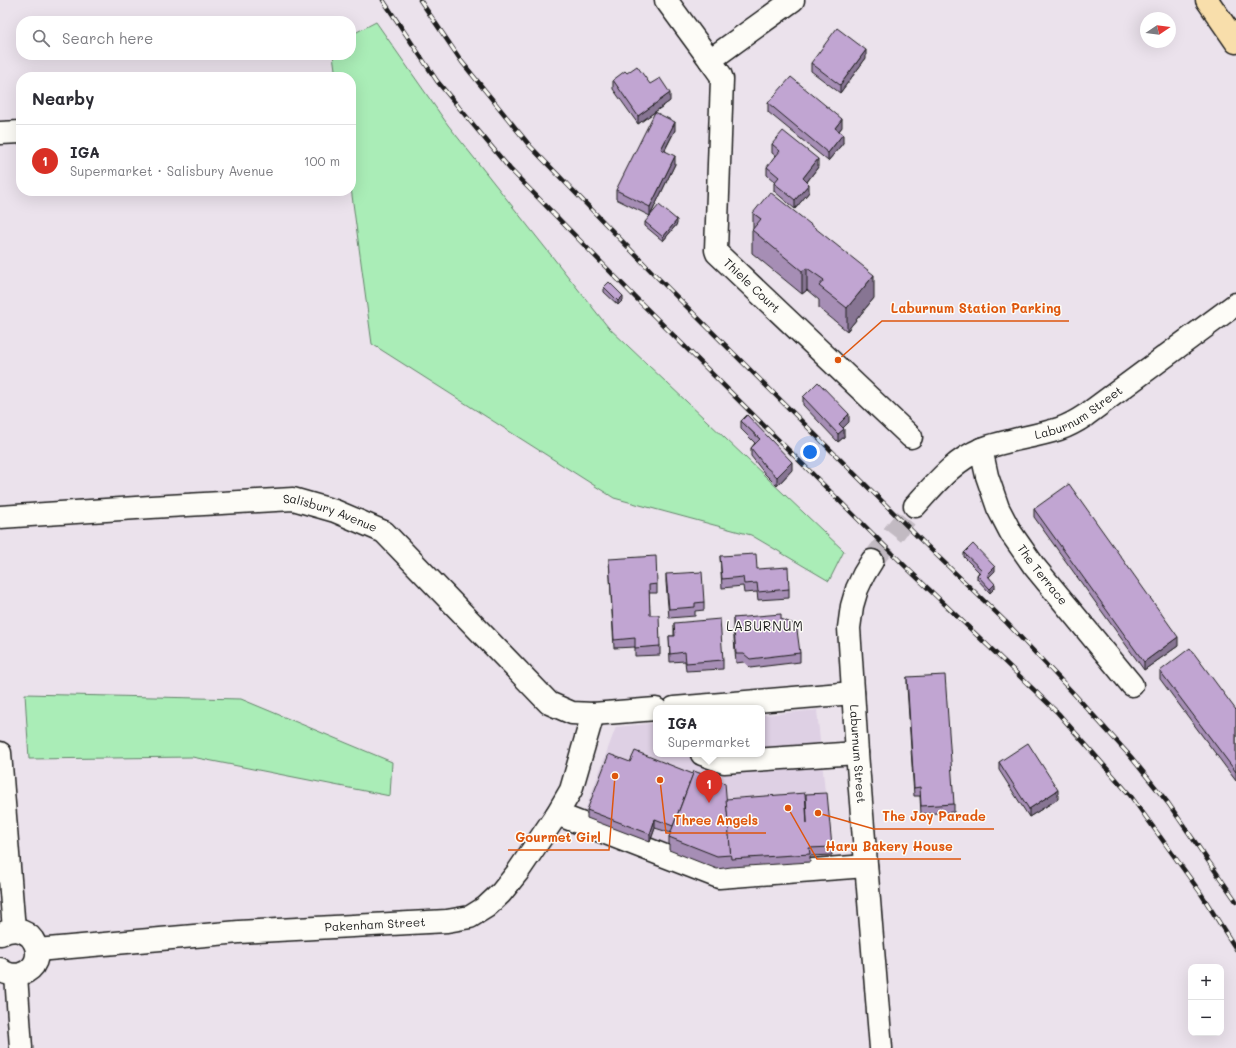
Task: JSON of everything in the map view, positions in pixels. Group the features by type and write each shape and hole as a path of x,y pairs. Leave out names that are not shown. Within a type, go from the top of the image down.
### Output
{"main road":[{"path":"1207,0 1236,42"}],"street":[{"name":"Thiele Court","path":"666,0 721,76 716,250 725,261 911,438"},
{"path":"710,60 793,0"},
{"path":"0,133 16,132"},
{"name":"Laburnum Street","path":"915,506 956,464 981,449 1059,429 1086,416 1236,304"},
{"name":"The Terrace","path":"981,449 987,476 998,508 1011,533 1034,566 1132,685"},
{"name":"Salisbury Avenue","path":"0,517 151,506 293,499 335,512 384,532 549,703 572,713 594,714 653,709"},
{"name":"Laburnum Street","path":"872,561 857,589 850,615 849,646 881,1048"},
{"path":"717,705 853,693"},
{"name":"Pakenham Street","path":"37,950 239,932 447,921 470,917 486,907 501,893 517,874 557,814 571,790 594,714"},
{"path":"0,753 7,932 21,930 32,938 37,950 37,957 27,971 8,972 20,1048"},
{"path":"710,757 724,762 857,753"},
{"path":"557,814 719,877 866,866"}],"shaded area":[{"path":"817,710 833,873 720,882 578,829 616,727 653,723 653,757 765,757 765,715"}],"green space":[{"path":"376,22 448,125 608,327 844,551 829,581 751,535 614,498 372,344 352,196 356,196 356,72 335,72 334,60 356,60 356,32"},
{"path":"25,694 241,699 392,762 390,796 192,757 29,759"}],"building":[{"path":"837,28 866,50 840,85 811,63"},
{"path":"637,66 650,84 660,78 670,93 638,116 613,80 625,71 627,73"},
{"path":"791,77 842,119 835,128 843,134 828,153 768,103"},
{"path":"655,112 675,122 661,149 675,156 650,207 616,190"},
{"path":"783,131 818,159 803,178 809,184 795,200 774,183 779,177 767,167 780,151 772,144"},
{"path":"770,192 874,275 847,308 819,286 824,280 807,268 802,271 752,230 761,219 753,213"},
{"path":"659,205 677,220 663,237 645,222"},
{"path":"609,282 623,296 618,301 604,287"},
{"path":"818,382 849,414 839,424 844,429 838,434 803,397"},
{"path":"747,415 792,462 777,477 765,466 751,448 760,439 741,421"},
{"path":"1069,484 1178,637 1144,662 1034,509"},
{"path":"973,544 995,567 987,575 995,584 990,589 977,575 982,570 964,553"},
{"path":"756,554 757,569 788,567 789,589 758,592 757,583 744,584 743,577 722,579 720,556"},
{"path":"656,556 657,584 649,585 650,615 659,615 660,646 635,648 635,638 614,640 609,559"},
{"path":"702,572 704,602 695,603 695,607 669,609 666,574"},
{"path":"781,614 781,619 794,624 797,630 800,653 750,659 744,654 736,654 733,618"},
{"path":"720,619 723,660 686,663 685,652 670,654 669,636 675,636 674,623"},
{"path":"1190,648 1236,710 1236,772 1160,671"},
{"path":"945,675 954,804 921,806 920,787 914,788 907,677"},
{"path":"1028,743 1058,790 1029,809 999,762"},
{"path":"635,751 693,774 673,826 655,819 650,834 587,810 609,754 630,762"},
{"path":"694,771 725,783 731,855 717,856 669,837"},
{"path":"805,793 807,823 806,794 827,793 832,847 809,848 810,854 731,859 726,799"}],"tunnel":[{"path":"872,561 915,506"}],"railway":[{"path":"383,0 437,81 510,169 636,298 910,571 1058,713 1130,795 1200,892 1236,949"},
{"path":"420,0 462,62 530,146 657,277 922,541 1007,623 1075,695 1131,757 1168,803 1236,901"}],"place":[{"name":"Laburnum Station Parking","path":"838,360"},
{"name":"Gourmet Girl","path":"615,776"},
{"name":"Three Angels","path":"660,780"},
{"name":"IGA","path":"709,803"},
{"name":"Haru Bakery House","path":"788,808"},
{"name":"The Joy Parade","path":"818,813"}],"district":[{"name":"LABURNUM","path":"765,626"}]}
